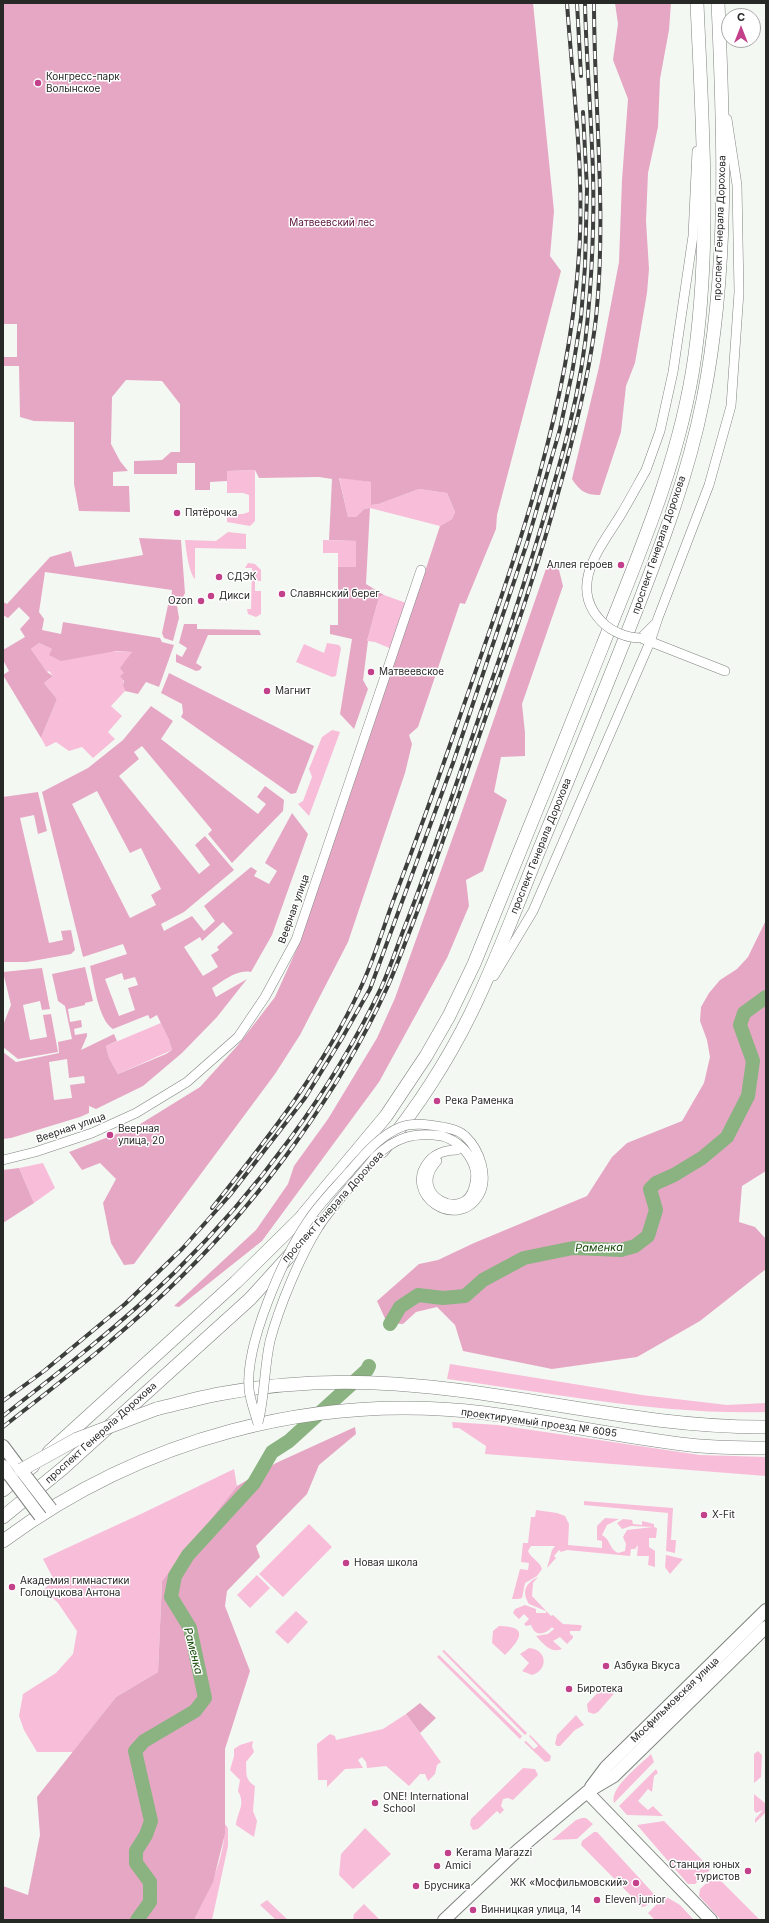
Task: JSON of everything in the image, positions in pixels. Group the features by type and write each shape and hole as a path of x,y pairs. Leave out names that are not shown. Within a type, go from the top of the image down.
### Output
{"main road":[{"name":"проспект Генерала Дорохова","path":"3,1490 42,1459 236,1282 300,1219 386,1116 426,1056 462,990 477,958 623,596 657,506 673,456 688,398 695,356 704,253 705,182 696,3"},
{"name":"проспект Генерала Дорохова","path":"3,1517 62,1469 250,1299 361,1178 405,1124 434,1080 471,1013 640,602 672,514 703,402 717,310 721,248 722,78 718,3"},
{"name":"проектируемый проезд № 6095","path":"9,1473 77,1439 156,1409 218,1394 304,1383 343,1382 395,1384 450,1389 692,1424 766,1427"},
{"name":"проектируемый проезд № 6095","path":"3,1541 46,1512 124,1470 173,1448 216,1434 306,1414 399,1409 448,1410 484,1413 692,1446 766,1448"}],"street":[{"path":"471,1013 533,911 650,642 709,485 731,406 739,292 737,185 722,78"},
{"path":"700,79 693,236 666,407 660,431 646,470 629,502 598,550 589,569 586,587 588,602 597,617 605,625 632,638 641,638 725,672"},
{"name":"Веерная улица","path":"3,1160 35,1152 92,1133 136,1113 187,1082 238,1037 265,997 296,940 421,570"},
{"path":"641,638 652,627 658,618"},
{"path":"258,1424 249,1389 252,1356 266,1305 280,1273 308,1220 368,1151 380,1140 401,1127 414,1124 442,1131"},
{"path":"258,1424 270,1341 280,1308 320,1226 375,1157 385,1148 396,1141 413,1135 455,1129 465,1136 478,1155 482,1169 482,1186 476,1200 466,1208 456,1211 444,1209 433,1204 423,1189 423,1171 433,1156 448,1150 456,1153"},
{"path":"3,1446 9,1473 46,1512"},
{"name":"Мосфильмовская улица","path":"444,1920 518,1850 587,1792 614,1776 617,1765 766,1610"},
{"name":"Мосфильмовская улица","path":"617,1765 766,1627"},
{"path":"587,1792 711,1920"}],"shaded area":[{"path":"255,470 255,521 250,526 227,522 227,514 243,514 249,512 249,495 243,493 227,493 227,471"},
{"path":"339,477 371,482 371,505 379,504 419,489 447,493 455,512 452,519 440,526 370,508 364,509 356,517 348,517"},
{"path":"228,532 246,534 246,549 195,548 195,579 189,567 185,540 216,541"},
{"path":"323,540 356,541 356,567 338,567 338,553 323,553"},
{"path":"248,563 255,564 261,570 261,581 255,581 255,591 261,591 261,614 256,617 248,614 247,609 251,609 252,568 245,568"},
{"path":"384,595 409,604 394,650 375,642 367,641 379,597"},
{"path":"39,643 52,649 132,652 126,666 123,681 125,691 111,706 122,716 108,732 115,739 93,758 82,747 69,751 56,742 46,747 41,738 57,699 44,683 53,676 49,671 47,672 31,649"},
{"path":"327,643 339,645 341,648 336,676 332,677 296,662 304,644 324,653"},
{"path":"332,730 340,732 309,816 298,804 303,801 312,777 309,769 322,737"},
{"path":"161,1023 172,1050 118,1074 109,1058 106,1046"},
{"path":"43,1163 55,1188 34,1203 19,1168"},
{"path":"450,1364 642,1395 727,1405 766,1403 766,1412 726,1412 646,1407 447,1379"},
{"path":"452,1422 498,1425 700,1455 766,1457 766,1476 485,1454 486,1446 459,1428 453,1428"},
{"path":"234,1469 237,1486 162,1581 158,1672 116,1697 73,1752 37,1752 24,1730 19,1716 23,1694 56,1673 73,1654 77,1631 58,1603 44,1589 54,1580 43,1559"},
{"path":"584,1501 673,1508 671,1540 676,1540 675,1553 666,1551 668,1513 584,1505"},
{"path":"536,1510 557,1513 565,1516 569,1524 568,1545 602,1548 602,1541 597,1540 597,1526 605,1518 619,1519 607,1525 602,1535 618,1553 625,1551 626,1544 623,1537 627,1530 653,1527 631,1526 622,1529 617,1523 623,1519 632,1520 633,1524 642,1525 642,1521 654,1524 654,1527 657,1528 656,1538 649,1538 649,1547 655,1551 655,1567 648,1565 649,1556 637,1556 638,1545 635,1549 631,1549 630,1556 567,1550 561,1552 559,1550 554,1556 556,1558 547,1568 552,1550 555,1546 531,1546 528,1551 542,1569 537,1576 525,1583 522,1598 512,1599 520,1569 528,1570 529,1563 521,1562 523,1543 528,1543 531,1517 535,1517"},
{"path":"309,1524 332,1547 283,1597 259,1574"},
{"path":"666,1555 683,1559 670,1574 665,1567"},
{"path":"257,1575 270,1588 250,1608 237,1595"},
{"path":"538,1577 533,1583 532,1596 551,1616 553,1615 563,1624 582,1626 580,1631 570,1631 573,1638 567,1644 560,1637 553,1641 562,1649 550,1649 536,1636 548,1634 554,1629 552,1627 546,1632 540,1634 535,1632 531,1625 526,1626 524,1624 529,1619 524,1614 519,1619 513,1613 515,1609 525,1605 536,1609 536,1613 546,1613 546,1611 529,1604 525,1595 526,1588 530,1582"},
{"path":"296,1611 308,1622 288,1644 275,1632"},
{"path":"499,1626 515,1628 519,1635 515,1644 505,1655 492,1643 493,1631"},
{"path":"529,1648 535,1649 539,1652 544,1660 541,1669 532,1675 522,1671 529,1663 520,1654"},
{"path":"444,1650 527,1733 525,1735 442,1651"},
{"path":"439,1655 522,1736 520,1739 437,1657"},
{"path":"607,1685 615,1685 619,1688 598,1712 594,1714 588,1712 587,1704 603,1687"},
{"path":"406,1714 441,1762 437,1765 435,1774 428,1781 425,1774 420,1774 409,1786 386,1766 367,1768 366,1762 362,1757 358,1760 363,1768 345,1769 327,1787 327,1780 318,1780 317,1744 330,1734 335,1736 336,1740 383,1729"},
{"path":"576,1715 584,1725 575,1730 560,1746 557,1746 555,1744 557,1735"},
{"path":"530,1735 551,1756 550,1761 545,1762 524,1742 526,1741 534,1749 538,1746 529,1736"},
{"path":"253,1741 252,1746 254,1752 246,1762 246,1773 249,1781 255,1786 253,1811 257,1821 254,1837 236,1825 241,1804 238,1791 240,1780 230,1770 234,1756 234,1749 240,1745"},
{"path":"758,1751 762,1755 761,1777 754,1783 754,1754"},
{"path":"651,1754 654,1762 614,1803 616,1791 626,1777"},
{"path":"523,1768 535,1769 538,1775 513,1800 508,1798 503,1799 501,1806 504,1810 500,1814 497,1811 478,1829 473,1830 470,1825 471,1819"},
{"path":"656,1769 658,1773 654,1776 652,1792 648,1789 638,1801 648,1810 653,1806 663,1816 627,1815 619,1806"},
{"path":"754,1794 766,1804 766,1812 755,1823 755,1819 763,1810 756,1813 754,1810"},
{"path":"586,1818 593,1824 577,1839 552,1840 576,1820"},
{"path":"664,1821 711,1869 695,1884 688,1884 637,1825"},
{"path":"225,1824 228,1828 228,1846 212,1920 194,1920 215,1874 222,1849"},
{"path":"365,1828 391,1854 353,1889 339,1875 341,1854"},
{"path":"594,1832 597,1832 653,1893 655,1898 646,1906 642,1907 581,1845 582,1841"},
{"path":"715,1875 760,1920 721,1920 699,1896 700,1889"},
{"path":"665,1896 680,1905 694,1920 655,1920 648,1913"},
{"path":"267,1900 288,1920 276,1920 260,1905"},
{"path":"364,1904 380,1920 353,1920 354,1914"}],"green space":[{"name":"Матвеевский лес","path":"3,3 533,3 554,211 550,256 561,271 497,515 496,529 465,604 460,603 418,727 409,735 412,744 405,773 348,942 300,1035 275,1074 134,1264 124,1265 111,1243 103,1203 116,1179 100,1163 82,1170 69,1152 137,1126 200,1087 238,1045 275,997 299,944 385,683 414,605 440,526 452,519 455,512 447,493 419,489 379,504 371,505 371,482 339,478 348,517 356,517 364,509 370,508 366,584 384,595 379,597 367,641 363,680 368,689 354,729 340,714 352,639 330,634 330,625 338,625 338,567 356,567 356,541 329,540 332,479 319,477 259,478 255,470 227,471 227,481 210,482 210,490 195,490 195,463 177,463 177,474 134,474 134,461 162,460 171,452 180,452 180,404 162,381 126,380 112,397 111,444 120,461 128,471 113,472 113,486 129,486 130,512 79,511 74,484 74,422 34,421 20,417 19,366 3,366 3,357 17,357 17,324 3,324"},
{"path":"615,3 671,3 669,30 660,79 658,127 648,173 646,221 649,269 647,293 635,363 626,386 621,432 600,495 583,492 572,479 599,367 619,262 622,180 628,99 613,60 618,24"},
{"path":"139,538 181,540 185,593 180,603 171,601 172,590 45,572 39,612 44,619 42,630 61,634 63,622 160,638 162,642 174,645 159,687 146,682 138,694 125,691 123,685 124,681 120,676 124,673 120,668 132,652 116,651 61,661 49,655 52,649 39,643 31,649 47,672 53,676 44,683 57,699 41,738 3,675 9,671 3,660 3,650 25,637 20,629 30,618 19,607 8,618 3,615 3,602 7,604 50,557 71,551 75,567 143,555"},
{"path":"549,560 559,570 563,586 522,704 525,733 525,756 501,757 494,792 507,800 483,871 466,880 469,906 447,958 379,1082 262,1241 179,1307 174,1306 256,1230 288,1184 294,1166 328,1119 377,1038 395,998 459,820"},
{"path":"168,605 177,606 179,618 173,641 164,638 162,633"},
{"path":"184,624 197,624 197,629 259,630 261,635 208,635 196,663 202,667 200,670 196,671 176,662 176,654 182,657 187,648 179,643"},
{"path":"169,673 314,746 296,793 291,794 181,717 183,713 182,704 161,693"},
{"path":"151,706 173,721 161,739 258,814 266,804 257,797 265,786 284,800 283,811 232,863 208,834 212,830 142,746 134,752 139,759 119,776 199,874 210,865 195,845 205,836 234,870 184,912 161,924 164,931 192,916 204,931 215,921 204,906 251,867 257,871 254,876 269,884 277,871 265,863 292,813 308,834 272,935 251,972 241,972 235,974 212,988 216,997 247,979 217,1017 182,1053 143,1086 96,1109 89,1106 89,1113 11,1138 3,1139 3,1052 16,1062 59,1053 58,1042 72,1039 65,1006 58,1001 52,974 85,967 93,1001 85,1003 85,1005 68,1009 70,1022 81,1020 82,1027 74,1029 75,1035 87,1033 81,1050 114,1034 117,1041 106,1046 109,1058 118,1074 166,1054 172,1050 157,1015 150,1019 148,1015 113,1029 104,1018 97,1000 90,966 127,954 123,944 83,957 42,792 88,768 123,740","holes":["97,791 130,853 141,848 161,889 151,895 156,905 130,918 72,804","223,922 233,933 217,947 219,950 211,955 218,967 203,976 184,947 200,937 202,941","122,973 124,980 135,977 138,985 128,988 135,1010 119,1016 105,979","67,1059 69,1078 84,1076 85,1083 70,1085 72,1098 54,1100 49,1062"]},
{"path":"38,792 47,831 38,834 34,815 20,818 49,943 63,940 61,931 71,930 75,950 71,954 27,962 3,962 3,797"},
{"path":"766,920 766,1171 742,1186 739,1222 755,1227 766,1239 766,1269 700,1321 637,1357 552,1369 463,1351 455,1325 437,1307 416,1312 403,1324 387,1323 377,1301 419,1264 438,1260 474,1243 587,1196 612,1157 627,1143 682,1121 704,1083 710,1057 707,1040 700,1021 701,1007 709,993 720,980 737,969 748,957"},
{"path":"42,968 50,1009 42,1010 40,1001 23,1005 30,1040 47,1037 43,1015 51,1014 58,1052 18,1059 3,1047 3,1025 11,1005 3,972"},
{"path":"19,1168 34,1203 3,1223 3,1170"},
{"path":"355,1427 356,1434 319,1465 307,1494 256,1546 260,1557 227,1591 225,1606 250,1671 225,1749 225,1834 213,1882 194,1920 3,1920 3,1886 28,1895 40,1835 37,1797 116,1697 158,1672 162,1581 237,1486 276,1463"},
{"path":"420,1703 436,1718 420,1733 406,1714"}],"waterway":[{"name":"Раменка","path":"390,1324 400,1307 418,1295 443,1298 465,1296 483,1280 524,1258 573,1248 621,1250 635,1246 648,1236 656,1210 650,1189 656,1183 674,1175 702,1158 727,1137 748,1096 753,1061 740,1025 744,1013 766,997"},
{"name":"Раменка","path":"137,1920 150,1902 150,1882 136,1863 136,1851 146,1835 151,1821 135,1751 144,1741 195,1711 205,1698 190,1628 171,1597 175,1576 188,1555 254,1483 272,1452 289,1441 367,1370 369,1366"}],"railway":[{"path":"212,1208 293,1103 329,1047 365,979 497,611 533,498 561,384 571,326 578,267 580,234 580,168 567,3"},
{"path":"577,3 581,76"},
{"path":"3,1416 134,1310 175,1272 234,1208 263,1174 316,1102 340,1065 385,980 418,893 508,634 555,480 576,398 588,315 593,231 593,168 585,3"},
{"path":"3,1427 95,1354 139,1316 182,1276 241,1212 270,1177 323,1104 368,1027 387,988 422,900 521,613 557,497 583,394 596,318 599,279 600,200 594,3"},
{"path":"3,1401 44,1371 125,1304 182,1249 230,1195 305,1098 341,1040 370,989 453,763 527,543 560,429 572,373 581,318 585,266 587,189 583,112"}],"place":[{"name":"Конгресс-парк Волынское","path":"38,83"},
{"name":"Пятёрочка","path":"177,513"},
{"name":"Аллея героев","path":"621,565"},
{"name":"СДЭК","path":"219,577"},
{"name":"Славянский берег","path":"282,594"},
{"name":"Дикси","path":"211,596"},
{"name":"Ozon","path":"201,601"},
{"name":"Матвеевское","path":"371,672"},
{"name":"Магнит","path":"267,691"},
{"name":"Река Раменка","path":"437,1101"},
{"name":"Веерная улица, 20","path":"110,1135"},
{"name":"X-Fit","path":"704,1515"},
{"name":"Новая школа","path":"346,1563"},
{"name":"Академия гимнастики Голоцуцкова Антона","path":"12,1587"},
{"name":"Азбука Вкуса","path":"606,1666"},
{"name":"Биротека","path":"569,1689"},
{"name":"ONE! International School","path":"375,1803"},
{"name":"Kerama Marazzi","path":"448,1853"},
{"name":"Amici","path":"437,1866"},
{"name":"Станция юных туристов","path":"748,1871"},
{"name":"ЖК «Мосфильмовский»","path":"636,1883"},
{"name":"Брусника","path":"416,1886"},
{"name":"Eleven junior","path":"597,1900"},
{"name":"Винницкая улица, 14","path":"473,1910"}]}
